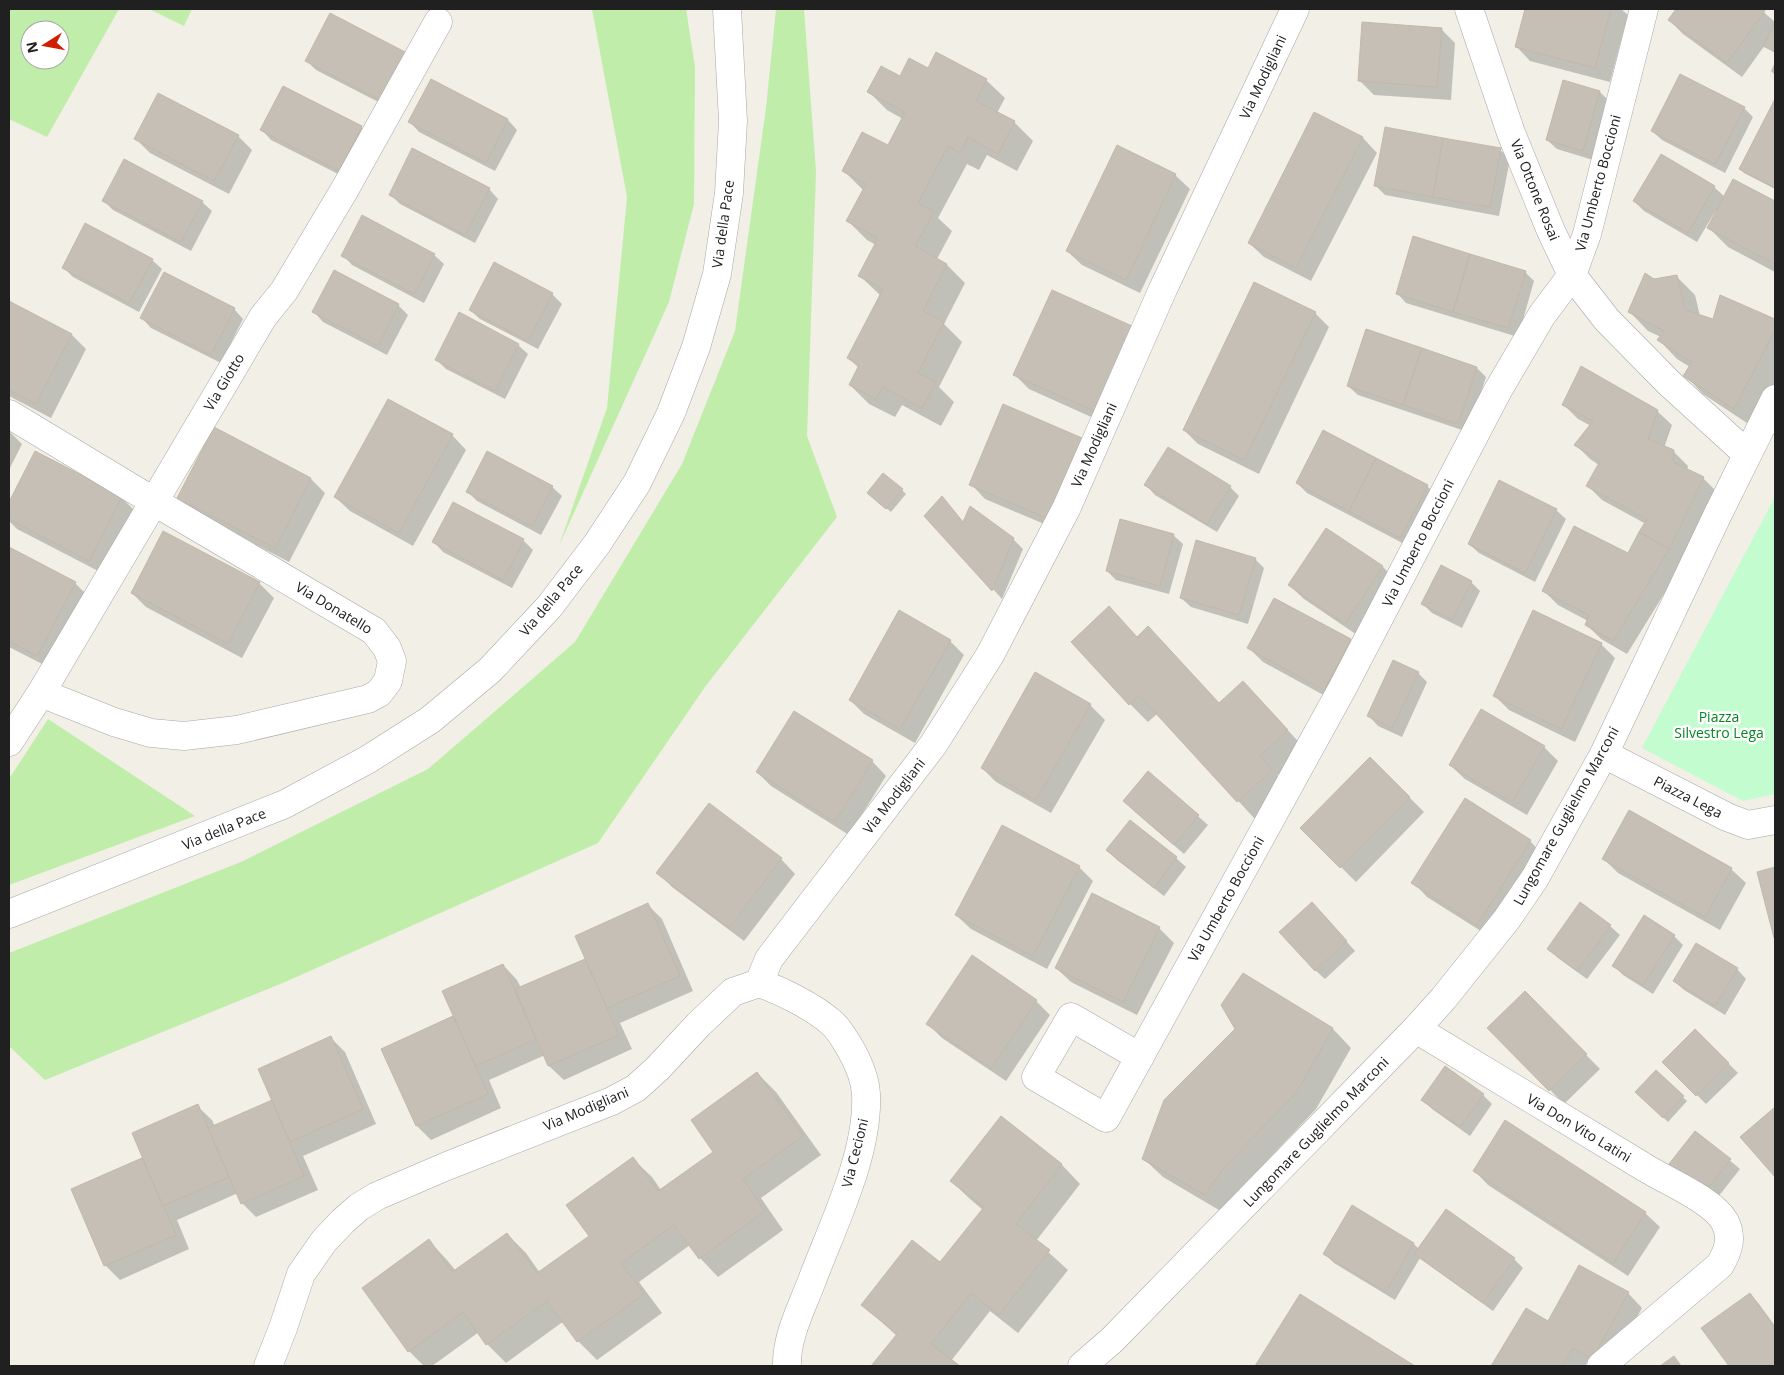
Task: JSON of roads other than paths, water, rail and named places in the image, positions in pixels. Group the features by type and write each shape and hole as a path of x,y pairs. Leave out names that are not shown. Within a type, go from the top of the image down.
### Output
{"street":[{"name":"Via della Pace","path":"9,914 285,804 367,760 430,720 490,670 549,607 597,544 637,483 671,413 696,347 717,274 729,193 733,121 727,9"},
{"name":"Via Modigliani","path":"268,1366 301,1274 324,1241 359,1207 377,1196 447,1166 612,1101 636,1088 733,992 759,983 773,953 933,745 990,655 1067,507 1163,290 1294,9"},
{"name":"Via Ottone Rosai","path":"1469,9 1511,133 1551,231 1572,275 1607,320 1669,383 1747,454"},
{"name":"Via Umberto Boccioni","path":"1140,1058 1342,689 1497,392 1542,315 1572,275 1587,234 1644,9"},
{"name":"Via Giotto","path":"9,742 41,693 263,317 284,290 346,189 438,22"},
{"name":"Lungomare Guglielmo Marconi","path":"1082,1366 1112,1340 1416,1028 1443,999 1507,919 1535,878 1604,754 1747,454 1775,400"},
{"name":"Via Donatello","path":"9,414 153,502 374,631 387,648 392,661 388,681 380,693 368,699 237,730 184,736 150,733 114,722 41,693"},
{"name":"Piazza Lega","path":"1604,754 1727,817 1748,825 1775,820"},
{"name":"Via Cecioni","path":"759,983 782,992 833,1024 859,1064 866,1092 865,1123 851,1178 795,1324 787,1366"},
{"name":"Via Don Vito Latini","path":"1416,1028 1652,1172 1712,1206 1725,1222 1730,1238 1728,1251 1720,1265 1601,1366"}],"park label":[{"name":"Piazza Silvestro Lega","path":"1719,726"}]}
